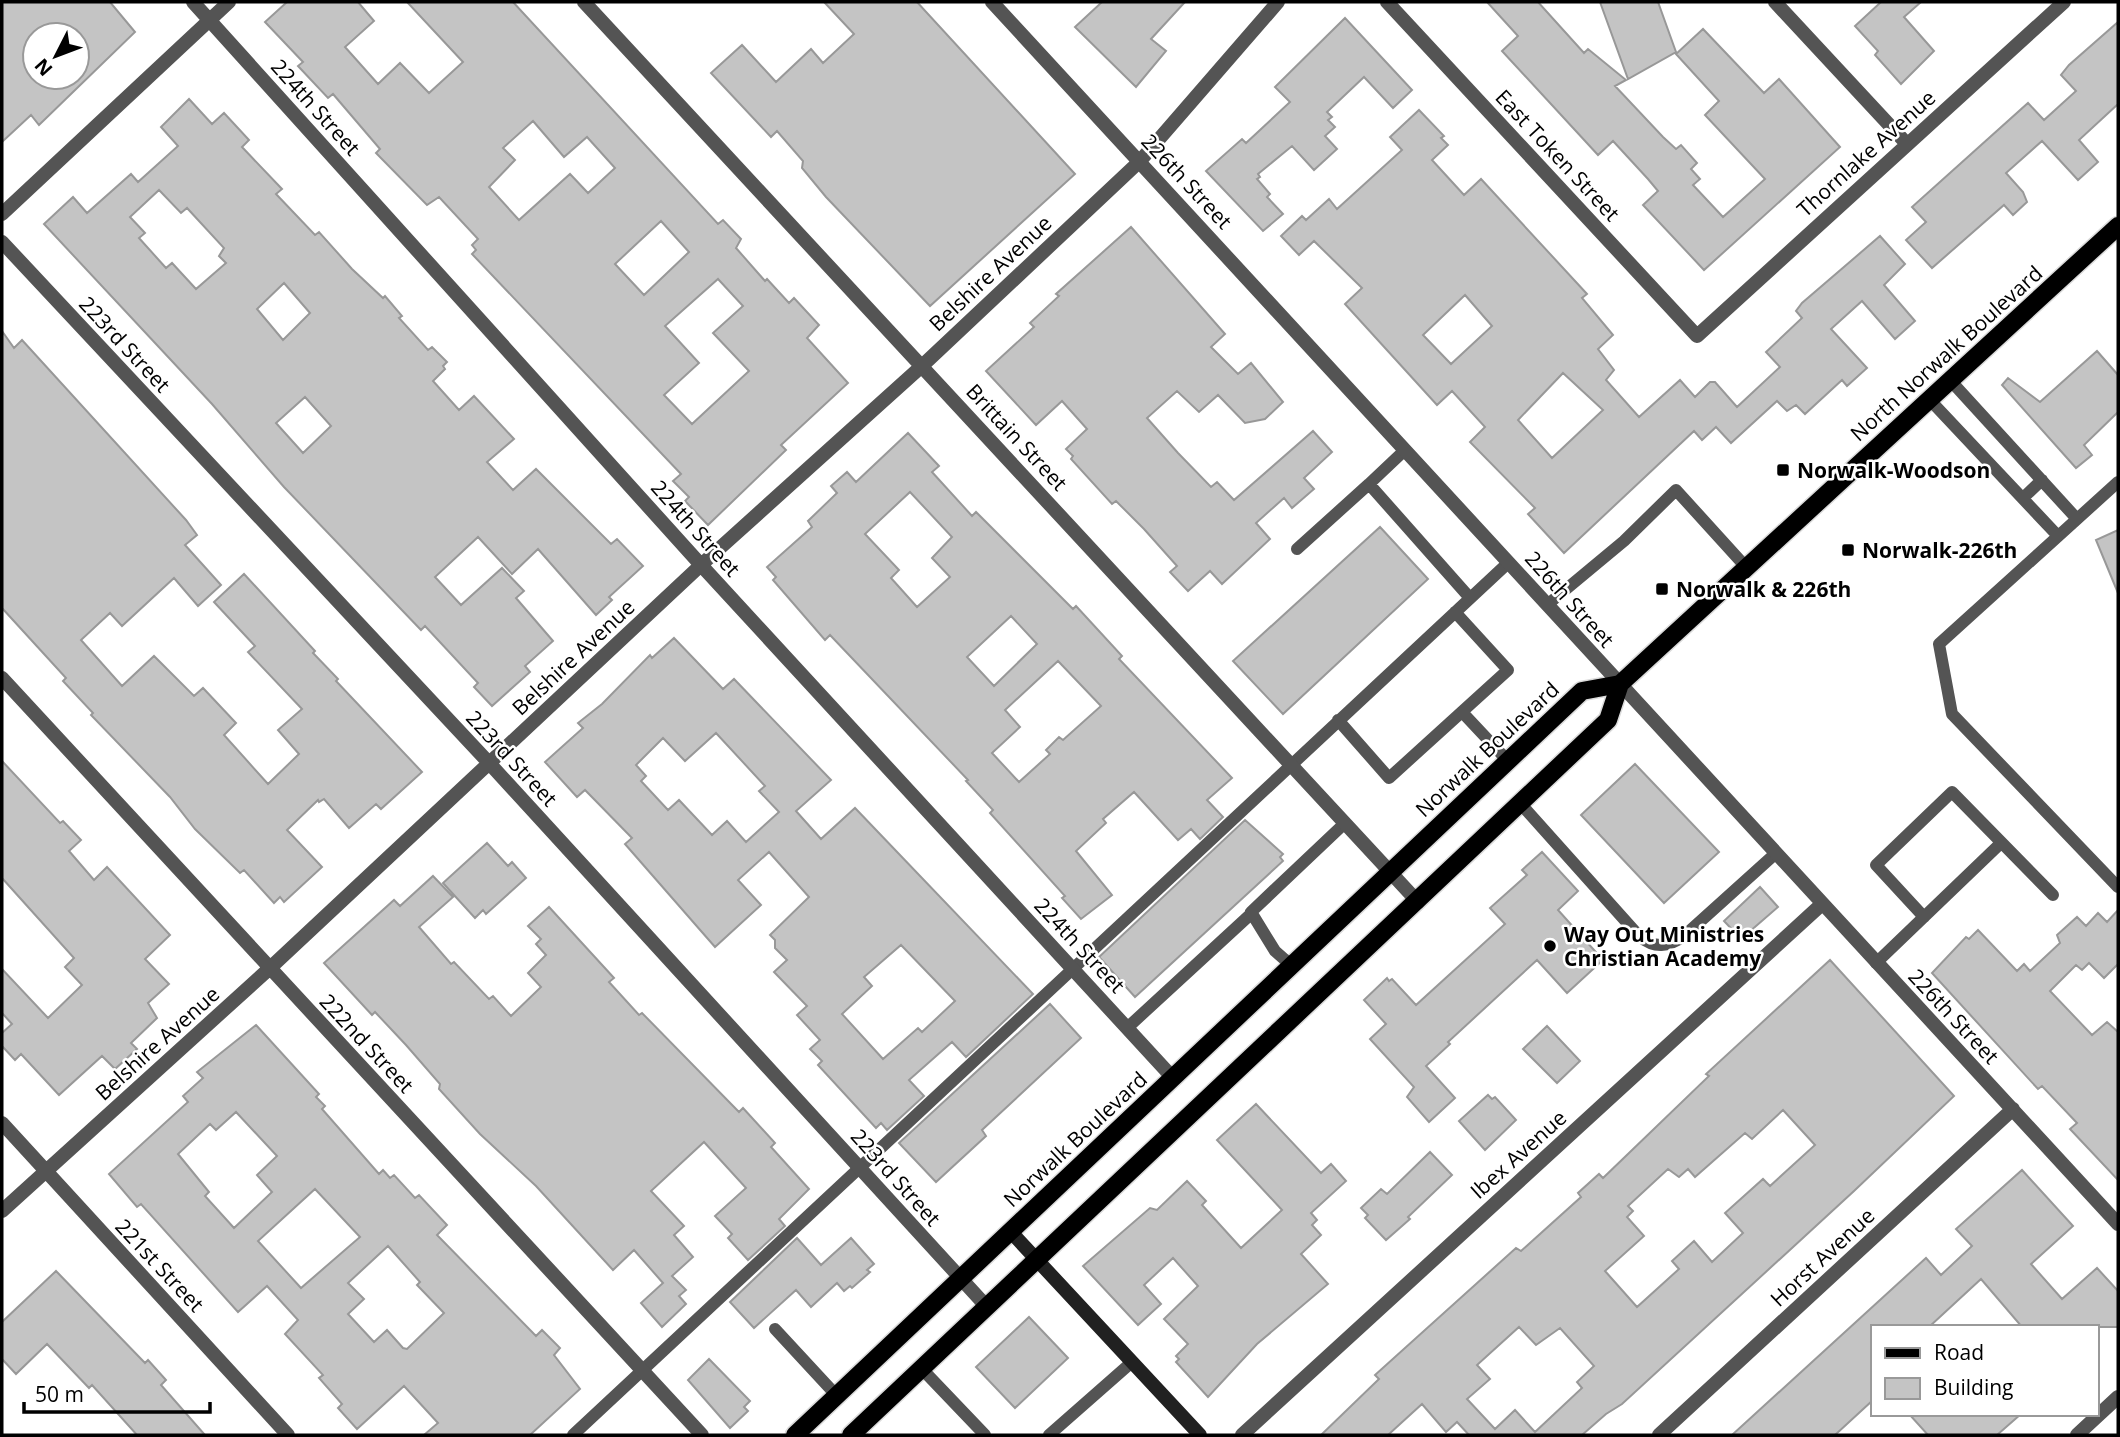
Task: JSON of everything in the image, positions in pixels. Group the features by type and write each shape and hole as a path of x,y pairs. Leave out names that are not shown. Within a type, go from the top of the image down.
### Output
{"main road":[{"name":"North Norwalk Boulevard","path":"1620,684 1745,566 2118,226"},
{"name":"Norwalk Boulevard","path":"795,1435 1582,691 1620,684"},
{"path":"851,1435 1608,720 1620,684"}],"street":[{"name":"224th Street","path":"193,2 701,565 1173,1078"},
{"path":"2,214 229,2"},
{"name":"Brittain Street","path":"584,2 1418,902"},
{"name":"226th Street","path":"992,2 2118,1224"},
{"name":"Belshire Avenue","path":"2,1211 270,968 701,565 923,365 1140,161 1278,2"},
{"name":"East Token Street","path":"1387,2 1697,337"},
{"path":"1775,2 1907,144"},
{"name":"Thornlake Avenue","path":"1697,337 2064,2"},
{"name":"223rd Street","path":"2,242 490,764 987,1307"},
{"name":"222nd Street","path":"2,678 702,1435"},
{"name":"Ibex Avenue","path":"1242,1435 1822,904"},
{"name":"Horst Avenue","path":"1660,1435 2013,1109"},
{"name":"221st Street","path":"2,1123 288,1435"},
{"path":"1011,1232 1200,1435"},
{"path":"2099,1415 2118,1397"},
{"path":"2077,1435 2098,1416"}],"lane":[{"path":"1950,380 2077,519"},
{"path":"1929,399 2059,536"},
{"path":"1297,550 1405,450"},
{"path":"2023,498 2042,480"},
{"path":"2118,482 1939,644 1952,714 2118,887"},
{"path":"1369,484 1470,598"},
{"path":"1547,605 1624,541 1676,490 1745,566"},
{"path":"573,1435 1508,562"},
{"path":"1338,720 1389,778 1508,670 1455,612"},
{"path":"1462,712 1508,761"},
{"path":"1924,917 1876,865 1952,792 2053,895"},
{"path":"1519,802 1639,936 1648,943 1660,946 1670,945 1684,936 1775,854"},
{"path":"1127,1028 1345,823"},
{"path":"1876,964 2001,843"},
{"path":"1252,913 1275,951 1292,967"},
{"path":"775,1329 837,1396"},
{"path":"1049,1435 1132,1362"},
{"path":"922,1369 985,1435"}],"building":[{"path":"2,2 110,2 135,32 91,75 91,21 21,21 21,91 74,91 39,125 31,115 2,142"},
{"path":"287,2 358,2 374,21 345,47 378,84 400,63 429,93 463,62 407,2 513,2 718,224 723,220 741,239 736,248 765,281 767,279 789,303 794,298 819,325 807,338 848,383 781,445 786,450 708,525 685,501 689,497 673,481 681,474 472,254 476,250 472,245 478,239 439,197 427,205 376,153 380,149 333,94 328,98 298,66 303,62 265,22","holes":["533,121 564,157 587,137 615,168 588,193 570,174 519,220 489,187 515,160 503,148","661,221 689,252 644,295 615,264","718,279 743,306 713,333 749,371 692,424 664,395 699,363 665,326"]},
{"path":"824,2 917,2 1075,174 930,306 826,197 802,168 803,161 777,131 771,137 711,73 742,45 776,82 811,49 823,63 854,34"},
{"path":"1102,2 1185,2 1151,39 1166,51 1136,87 1075,27"},
{"path":"1487,2 1538,2 1584,53 1588,49 1626,80 1615,86 1663,137 1676,149 1681,145 1697,163 1691,169 1700,179 1693,185 1723,217 1765,179 1705,115 1719,101 1676,54 1703,29 1764,93 1779,79 1840,147 1704,270 1643,205 1658,191 1613,141 1598,155 1502,51 1518,36"},
{"path":"1600,2 1658,2 1676,52 1628,79"},
{"path":"1881,2 1921,2 1904,17 1934,51 1901,84 1875,55 1878,51 1855,26"},
{"path":"1345,18 1412,90 1393,108 1364,77 1327,112 1332,117 1328,120 1335,127 1325,136 1337,149 1314,170 1292,146 1258,174 1260,177 1257,179 1270,194 1267,197 1283,214 1263,231 1206,171 1242,139 1246,143 1290,102 1275,87"},
{"path":"2118,22 2118,104 2079,140 2098,162 2078,180 2042,141 2006,173 2023,192 2027,202 2013,215 2004,205 1932,268 1906,240 1926,222 1912,207 2028,103 2044,120 2076,91 2061,75"},
{"path":"189,99 212,124 224,113 249,140 242,147 282,189 276,194 315,235 319,232 352,269 383,298 385,296 402,316 399,318 428,350 432,347 447,362 443,366 445,369 433,381 459,410 474,396 514,439 487,462 513,490 536,469 611,544 617,539 643,566 609,597 612,600 596,615 538,549 512,574 478,537 435,577 461,605 502,568 524,591 516,598 553,641 525,666 530,672 492,706 474,687 478,683 425,626 421,630 284,487 212,404 44,224 73,197 87,213 131,174 138,182 178,146 161,127","holes":["159,190 181,213 187,208 224,248 219,256 226,263 196,289 172,263 166,268 139,238 145,233 130,217","284,283 310,313 283,340 257,309","305,397 331,426 303,453 276,423"]},
{"path":"1419,110 1444,136 1441,138 1448,145 1432,160 1464,195 1481,179 1587,294 1582,298 1613,335 1598,349 1614,370 1606,380 1639,417 1680,380 1695,397 1710,382 1715,382 1737,407 1780,367 1766,352 1802,318 1796,311 1802,303 1880,236 1905,264 1884,285 1915,321 1895,339 1862,301 1831,329 1867,368 1847,386 1842,380 1805,414 1796,405 1787,411 1777,401 1731,443 1716,427 1702,440 1694,431 1564,553 1528,514 1535,508 1470,442 1485,427 1452,391 1437,405 1345,304 1362,288 1314,241 1299,255 1281,236 1302,216 1306,220 1329,199 1337,209 1402,150 1390,137","holes":["1465,295 1492,326 1451,364 1423,335","1563,373 1603,410 1552,458 1518,420"]},
{"path":"1131,227 1225,334 1211,347 1238,374 1251,363 1283,402 1265,419 1245,423 1218,395 1199,412 1177,391 1147,418 1178,453 1211,487 1217,482 1234,500 1313,431 1332,452 1304,478 1314,489 1292,508 1284,498 1256,523 1270,539 1222,584 1210,571 1188,591 1170,572 1177,566 1144,529 1116,501 1112,504 1071,459 1073,456 1066,449 1087,429 1062,401 1036,425 986,371 1034,327 1030,323 1059,296 1056,294"},
{"path":"2,331 14,348 22,340 186,520 197,535 185,545 221,585 198,606 174,578 122,626 110,613 81,640 122,686 154,656 194,696 203,688 236,723 224,735 268,784 299,754 278,730 302,709 248,652 255,646 214,602 244,574 315,651 313,653 338,679 336,681 422,772 381,809 376,804 349,828 324,799 319,802 318,800 287,830 322,867 284,902 280,897 274,903 244,870 240,873 195,829 170,797 91,715 93,713 63,681 66,678 2,608"},
{"path":"2097,351 2118,375 2118,412 2084,445 2092,455 2076,468 2002,385 2008,378 2040,402"},
{"path":"908,433 939,466 932,472 972,516 976,512 1073,609 1076,606 1122,656 1119,659 1232,778 1207,800 1223,817 1200,839 1191,829 1178,840 1134,792 1103,819 1106,823 1076,851 1112,895 1081,919 1062,898 1065,896 990,813 993,810 966,781 968,780 830,635 825,640 773,580 776,577 767,567 812,527 808,521 837,493 831,486 847,472 856,482","holes":["910,492 952,537 932,558 950,577 917,607 891,578 899,570 865,534","1011,616 1037,644 994,686 967,657","1058,661 1101,706 1063,740 1059,737 1046,750 1050,754 1019,782 992,753 1020,727 1005,710"]},
{"path":"1380,527 1428,579 1283,714 1233,661"},
{"path":"2118,530 2118,593 2096,540"},
{"path":"674,638 723,689 734,679 831,780 796,811 821,839 855,808 1033,994 966,1057 952,1042 909,1080 924,1096 887,1130 881,1123 876,1128 818,1065 822,1061 810,1049 820,1040 797,1015 807,1006 774,972 787,960 775,948 775,940 770,935 809,897 769,852 738,880 761,905 715,947 625,844 632,838 585,790 577,797 545,762 583,728 578,723 602,704 650,655 652,658","holes":["716,733 765,786 759,791 779,812 746,842 727,821 712,835 679,800 668,810 641,781 646,776 636,765 663,738 685,761","901,945 955,1001 922,1032 918,1028 883,1059 842,1014 872,986 864,977"]},
{"path":"2,761 60,823 63,821 81,840 69,851 94,880 107,867 170,935 145,959 169,984 148,1003 157,1018 131,1043 137,1049 115,1069 102,1056 59,1095 21,1054 15,1060 2,1046 2,1033 12,1024 2,1013 2,969 48,1018 82,985 65,967 74,958 2,878"},
{"path":"1635,764 1719,852 1664,903 1581,815"},
{"path":"1245,820 1283,854 1280,857 1283,861 1135,997 1099,957"},
{"path":"487,843 508,866 512,862 526,878 486,914 483,910 475,918 443,883"},
{"path":"1542,852 1578,891 1558,910 1603,960 1567,993 1537,960 1448,1042 1450,1044 1426,1066 1455,1098 1429,1122 1407,1097 1414,1087 1370,1039 1386,1024 1364,1000 1387,978 1389,981 1392,979 1416,1005 1505,924 1490,908 1527,875 1522,870"},
{"path":"433,876 453,897 419,927 451,964 454,962 489,999 493,996 511,1016 541,987 528,973 546,955 536,944 541,939 528,926 549,907 614,978 609,982 639,1015 642,1013 739,1112 743,1108 775,1143 771,1147 809,1189 779,1219 785,1226 748,1260 728,1238 732,1234 715,1216 746,1188 704,1142 651,1191 684,1226 674,1235 693,1257 672,1276 686,1290 679,1296 686,1304 662,1327 641,1303 663,1283 634,1250 613,1270 536,1186 480,1134 439,1089 440,1084 406,1045 375,1012 372,1015 324,963 394,900 400,906"},
{"path":"1760,887 1778,907 1741,939 1724,921"},
{"path":"2118,910 2118,964 2104,978 2089,963 2082,970 2076,965 2050,991 2092,1035 2107,1022 2118,1032 2118,1180 2070,1129 2077,1123 2042,1086 2038,1089 1932,973 1966,937 1969,939 1978,930 2017,971 2024,964 2030,971 2060,943 2057,935 2077,917 2086,926 2098,913 2107,922"},
{"path":"1830,960 1954,1096 1622,1404 1582,1435 1469,1435 1457,1422 1446,1432 1422,1404 1388,1435 1321,1435 1379,1379 1375,1375 1516,1248 1521,1251 1581,1197 1578,1193 1599,1174 1603,1178 1709,1076 1706,1074","holes":["1783,1110 1815,1145 1770,1186 1763,1179 1725,1213 1743,1233 1712,1262 1694,1241 1672,1261 1679,1269 1637,1307 1605,1271 1644,1236 1627,1217 1633,1211 1628,1206 1668,1169 1679,1177 1688,1169 1695,1177 1745,1133 1752,1139","1519,1327 1536,1345 1560,1328 1594,1366 1577,1382 1582,1388 1535,1432 1515,1410 1495,1429 1467,1399 1490,1379 1477,1365"]},
{"path":"1050,1004 1081,1038 982,1130 986,1136 936,1182 899,1143"},
{"path":"256,1025 319,1094 316,1097 325,1106 322,1109 379,1174 383,1170 390,1178 394,1175 415,1198 419,1195 447,1225 437,1235 536,1336 542,1330 560,1348 554,1355 580,1389 530,1435 424,1435 438,1423 404,1386 357,1429 338,1408 342,1404 319,1378 323,1375 285,1334 298,1320 267,1286 238,1312 141,1204 137,1207 109,1174 188,1102 183,1096 203,1078 197,1072","holes":["236,1112 277,1156 257,1175 272,1192 234,1228 205,1196 209,1192 178,1154 210,1124 216,1130","315,1189 360,1237 301,1288 258,1241","388,1246 420,1282 417,1285 444,1313 407,1349 387,1330 374,1342 348,1314 364,1299 348,1283"]},
{"path":"1547,1026 1580,1061 1557,1083 1523,1049"},
{"path":"1488,1095 1492,1099 1495,1097 1516,1120 1485,1150 1459,1121"},
{"path":"1256,1104 1321,1173 1331,1164 1346,1181 1311,1213 1317,1220 1312,1225 1321,1235 1301,1254 1328,1284 1257,1344 1208,1397 1176,1362 1179,1359 1176,1356 1188,1344 1164,1319 1198,1286 1173,1258 1144,1285 1161,1304 1138,1325 1083,1266 1150,1208 1157,1210 1187,1181 1206,1201 1202,1205 1241,1248 1282,1210 1217,1140"},
{"path":"1430,1152 1452,1175 1386,1240 1365,1218 1368,1215 1361,1208 1381,1189 1387,1194"},
{"path":"2022,1170 2073,1226 2031,1264 2062,1299 2097,1268 2118,1291 2118,1327 2020,1325 1981,1279 1931,1325 1871,1325 1871,1402 1835,1435 1732,1435 1926,1258 1941,1275 1972,1246 1956,1229"},
{"path":"797,1238 821,1265 851,1238 874,1264 867,1270 870,1272 852,1288 850,1286 844,1291 837,1283 811,1307 796,1290 754,1328 730,1302"},
{"path":"56,1271 145,1363 148,1360 166,1380 161,1385 205,1435 137,1435 92,1385 89,1388 47,1344 16,1374 2,1359 2,1322"},
{"path":"1029,1317 1068,1358 1015,1408 976,1367"},
{"path":"709,1359 750,1401 744,1407 748,1411 730,1428 688,1380"},
{"path":"1911,1416 2019,1416 1997,1435 1928,1435"}],"place":[{"name":"Norwalk-Woodson","path":"1783,470"},
{"name":"Norwalk-226th","path":"1848,550"},
{"name":"Norwalk & 226th","path":"1662,589"},
{"name":"Way Out Ministries Christian Academy","path":"1550,946"}]}
